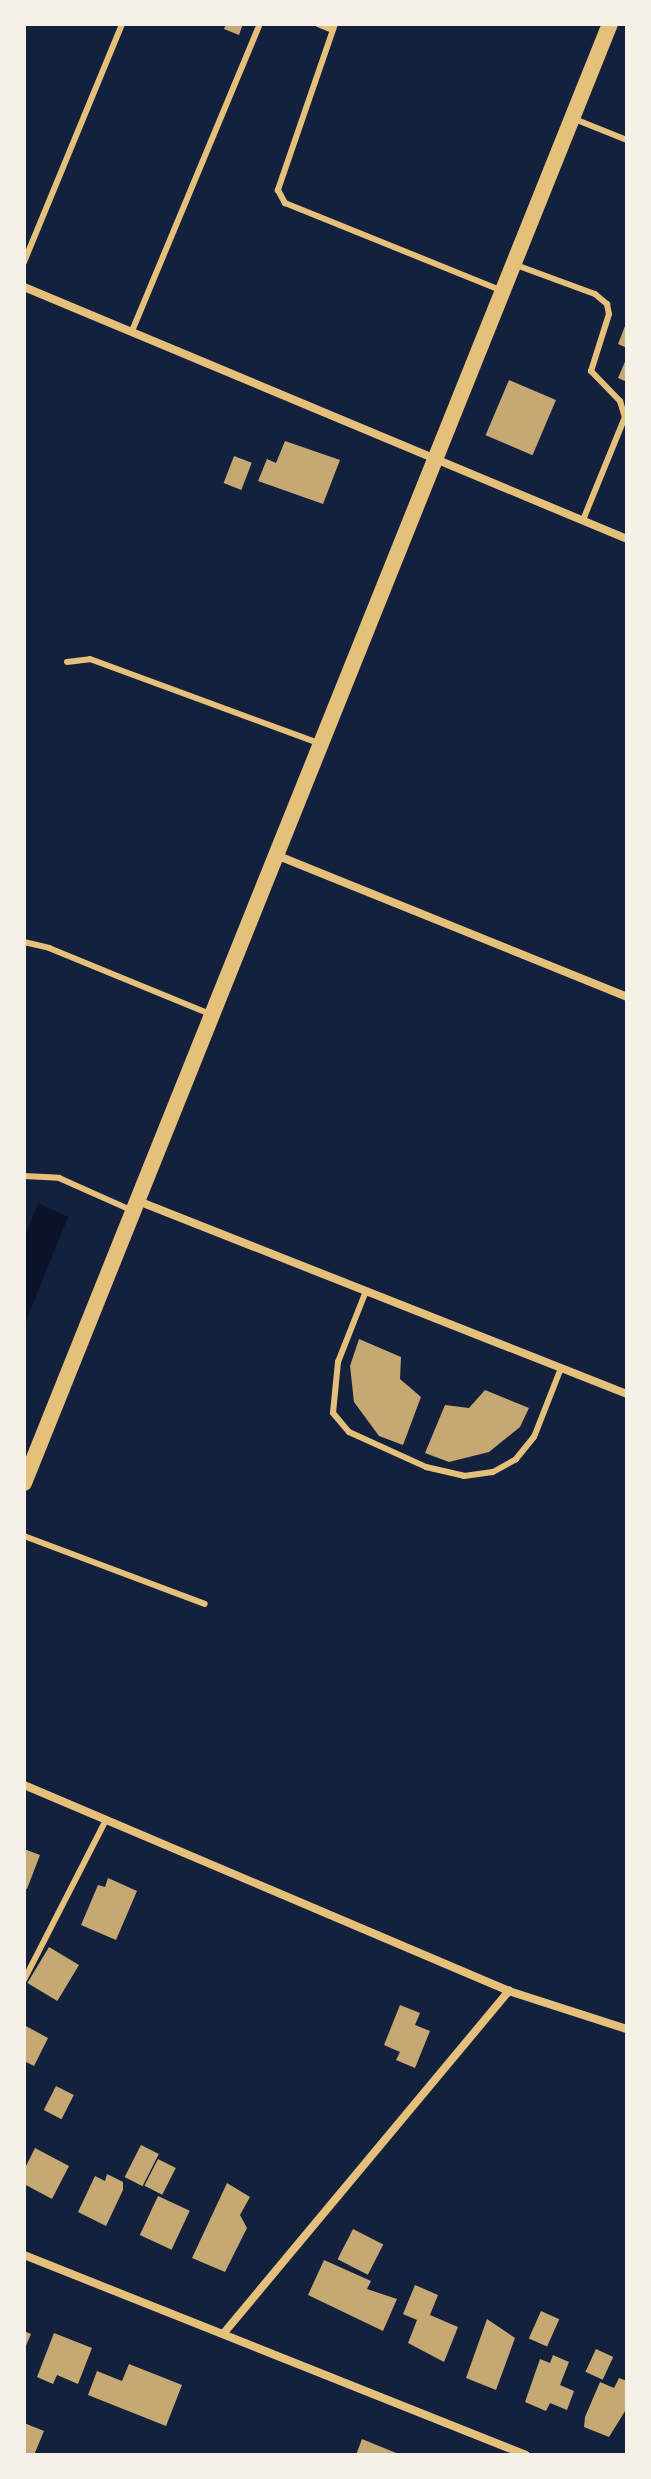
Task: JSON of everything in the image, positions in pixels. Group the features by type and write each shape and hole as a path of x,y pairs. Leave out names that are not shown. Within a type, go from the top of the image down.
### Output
{"main road":[{"path":"24,1483 610,24"}],"street":[{"path":"24,287 627,539"},
{"path":"276,855 627,997"},
{"path":"136,1206 366,1291 627,1394"},
{"path":"24,1785 509,1991 627,2029"},
{"path":"223,2334 509,1991"},
{"path":"24,2255 526,2455"}],"lane":[{"path":"24,262 122,24"},
{"path":"132,331 260,24"},
{"path":"318,24 333,27 278,190 285,203 504,291"},
{"path":"572,118 627,140"},
{"path":"515,264 595,294 607,304 609,314 591,371 620,401 625,417 583,520"},
{"path":"67,662 90,659 321,744"},
{"path":"24,942 49,948 214,1015"},
{"path":"24,1176 59,1178 136,1206"},
{"path":"366,1291 338,1362 333,1413 349,1432 426,1467 464,1476 493,1472 516,1459 534,1437 561,1368"},
{"path":"24,1536 205,1604"},
{"path":"24,1980 106,1820"}],"water":[{"path":"38,1203 68,1217 24,1326 24,1239"}],"building":[{"path":"226,24 243,24 239,35 224,29"},
{"path":"627,321 627,348 618,344"},
{"path":"627,357 627,382 618,378"},
{"path":"509,380 556,400 533,455 486,435"},
{"path":"285,441 340,460 323,504 258,481 267,459 276,463"},
{"path":"234,456 252,463 241,490 224,483"},
{"path":"359,1339 401,1357 400,1379 421,1397 403,1445 379,1436 354,1402 350,1366"},
{"path":"485,1390 529,1408 520,1427 489,1452 449,1462 425,1453 445,1405 469,1408"},
{"path":"24,1849 40,1855 27,1889 24,1888"},
{"path":"108,1878 137,1891 116,1940 81,1925 98,1885 105,1887"},
{"path":"49,1947 79,1965 57,2001 27,1983"},
{"path":"400,2005 420,2013 415,2025 430,2031 415,2068 396,2060 400,2052 384,2045"},
{"path":"24,2025 48,2038 34,2066 24,2061"},
{"path":"56,2086 74,2095 62,2119 44,2110"},
{"path":"141,2145 159,2154 142,2186 125,2177"},
{"path":"35,2148 69,2166 52,2199 24,2184 24,2170"},
{"path":"158,2159 176,2168 162,2195 144,2186"},
{"path":"107,2174 123,2182 123,2190 106,2226 78,2212 95,2176 105,2181"},
{"path":"227,2183 250,2197 240,2215 247,2228 225,2272 192,2258"},
{"path":"158,2196 190,2211 172,2250 140,2235"},
{"path":"353,2229 383,2244 368,2275 338,2259"},
{"path":"324,2260 371,2281 367,2289 397,2299 383,2331 308,2295"},
{"path":"415,2285 438,2295 430,2315 458,2327 444,2362 408,2343 417,2320 403,2314"},
{"path":"541,2311 559,2319 547,2347 529,2338"},
{"path":"487,2319 515,2338 496,2390 466,2378"},
{"path":"24,2331 31,2334 24,2350"},
{"path":"54,2333 92,2348 78,2384 57,2375 53,2384 37,2377"},
{"path":"596,2349 613,2357 603,2380 585,2372"},
{"path":"553,2355 569,2362 560,2385 574,2391 567,2410 550,2403 546,2411 525,2402 540,2359 550,2363"},
{"path":"129,2364 182,2385 166,2426 88,2395 97,2371 122,2381"},
{"path":"619,2378 627,2381 627,2408 609,2437 584,2427 585,2417 600,2382 614,2388"},
{"path":"24,2423 44,2431 34,2455 24,2455"},
{"path":"362,2439 401,2455 356,2455"}]}
